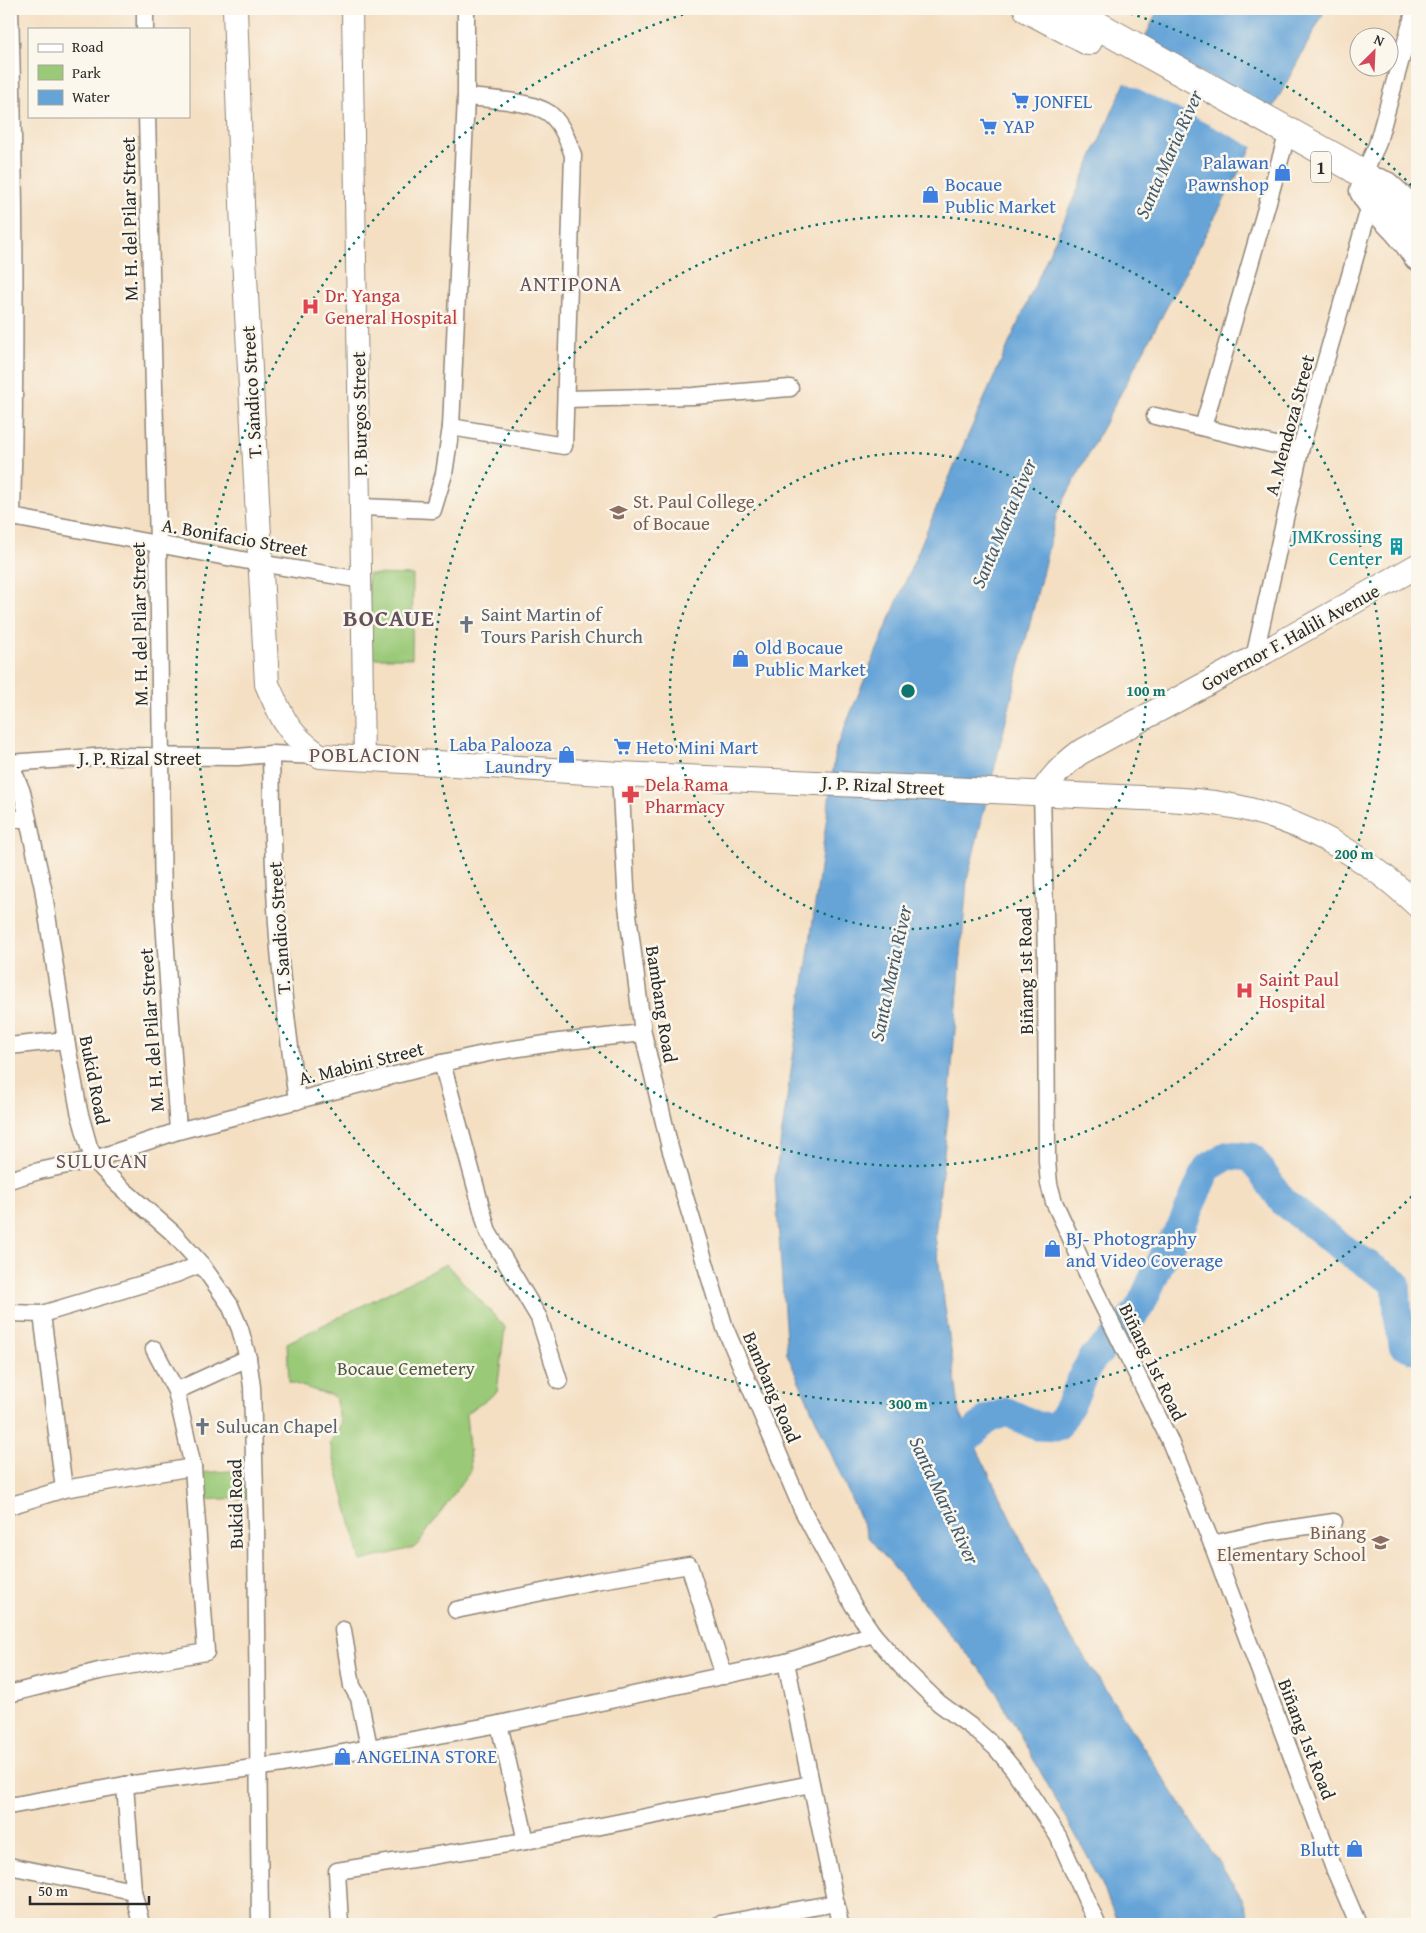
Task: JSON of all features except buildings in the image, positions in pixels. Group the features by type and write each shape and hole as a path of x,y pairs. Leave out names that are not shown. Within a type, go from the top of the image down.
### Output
{"highway":[{"name":"1","path":"1028,9 1120,49 1285,137 1377,194 1417,232"},
{"name":"1","path":"1068,9 1120,49"}],"main road":[{"name":"T. Sandico Street","path":"235,9 244,258 267,684 280,715 289,730 305,746 320,756"},
{"name":"1","path":"1377,194 1399,232 1417,257"},
{"name":"Governor F. Halili Avenue","path":"1042,793 1051,778 1061,767 1079,753 1254,658 1417,566"},
{"name":"J. P. Rizal Street","path":"320,756 620,774 1004,791 1222,804 1260,812 1299,825 1333,842 1380,872 1417,905"}],"street":[{"name":"A. Bonifacio Street","path":"10,9 15,386 12,517 259,563 362,580"},
{"path":"145,9 145,28"},
{"name":"P. Burgos Street","path":"352,9 364,759"},
{"path":"361,507 434,510 444,474 451,426 466,97 466,9"},
{"name":"A. Mendoza Street","path":"1254,658 1300,451 1377,194 1377,145 1416,9"},
{"path":"451,426 564,446 573,155 564,132 550,114 527,104 466,97"},
{"name":"M. H. del Pilar Street","path":"147,118 158,543 162,905 178,1131"},
{"path":"1203,427 1285,137"},
{"path":"566,399 693,396 790,388"},
{"path":"1155,416 1300,451"},
{"name":"J. P. Rizal Street","path":"9,762 108,756 238,757 272,754 320,756"},
{"name":"T. Sandico Street","path":"272,754 273,845 278,936 283,996 297,1101"},
{"name":"Bukid Road","path":"9,762 22,792 43,888 66,1040 81,1120 89,1147 95,1159 117,1184 173,1233 201,1264 230,1305 240,1329 248,1358 252,1387 256,1528 261,1767 260,1924"},
{"name":"Bambang Road","path":"620,774 627,906 643,1033 670,1148 725,1328 802,1509 844,1588 873,1634 902,1667 939,1703 977,1731 996,1748 1014,1770 1058,1836 1097,1924"},
{"name":"Biñang 1st Road","path":"1042,793 1047,1015 1047,1161 1049,1184 1054,1202 1112,1326 1169,1439 1212,1544 1333,1866 1358,1924"},
{"path":"9,818 28,819"},
{"name":"A. Mabini Street","path":"9,1180 39,1171 95,1159 178,1131 442,1063 493,1052 559,1042 643,1033"},
{"path":"9,1046 66,1040"},
{"path":"442,1063 488,1232 539,1318 559,1381"},
{"path":"9,1313 42,1314 176,1274 201,1264"},
{"path":"42,1314 64,1489"},
{"path":"9,1694 99,1671 206,1652 192,1467 176,1392 154,1349"},
{"path":"176,1392 248,1358"},
{"path":"9,1506 64,1489 192,1467"},
{"path":"1212,1544 1268,1532 1334,1522"},
{"path":"456,1610 595,1581 689,1565 724,1676"},
{"path":"343,1630 352,1686 359,1698 369,1747"},
{"path":"9,1806 125,1785 283,1764 499,1724 786,1662 873,1634"},
{"path":"786,1662 840,1924"},
{"path":"499,1724 526,1841"},
{"path":"340,1924 337,1871 526,1841 811,1784"},
{"path":"125,1785 133,1891 141,1924"},
{"path":"9,1866 133,1891"},
{"path":"720,1924 836,1903"}],"green space":[{"path":"368,574 413,575 412,658 367,658"},
{"name":"Bocaue Cemetery","path":"446,1264 505,1327 497,1392 466,1414 471,1470 416,1547 361,1561 330,1443 341,1424 335,1397 289,1382 287,1343"},
{"path":"247,1470 248,1498 197,1500 196,1473"}],"water":[{"name":"Santa Maria River","path":"1158,9 1324,9 1322,16 1057,513 967,880 948,1117 935,1236 960,1414 1060,1620 1242,1898 1251,1924 1118,1924 1100,1879 990,1681 868,1537 787,1354 775,1179 836,748 945,487"}],"pier":[{"path":"1141,42 1275,111 1255,148 1123,81"}],"waterway":[{"name":"Santa Maria River","path":"942,1461 988,1419 1007,1412 1037,1426 1057,1427 1073,1400 1084,1373 1094,1357 1124,1328 1141,1305 1162,1258 1180,1229 1207,1168 1229,1155 1251,1157 1284,1203 1347,1251 1396,1283 1398,1316 1403,1345 1417,1349"}],"place":[{"name":"JONFEL","path":"1020,101"},
{"name":"YAP","path":"989,126"},
{"name":"Palawan Pawnshop","path":"1283,173"},
{"name":"Bocaue Public Market","path":"931,195"},
{"name":"Dr. Yanga General Hospital","path":"311,306"},
{"name":"St. Paul College of Bocaue","path":"619,512"},
{"name":"JMKrossing Center","path":"1396,547"},
{"name":"Saint Martin of Tours Parish Church","path":"467,625"},
{"name":"Old Bocaue Public Market","path":"741,658"},
{"name":"Heto Mini Mart","path":"622,747"},
{"name":"Laba Palooza Laundry","path":"566,755"},
{"name":"Dela Rama Pharmacy","path":"631,795"},
{"name":"Saint Paul Hospital","path":"1245,990"},
{"name":"BJ- Photography and Video Coverage","path":"1052,1249"},
{"name":"Sulucan Chapel","path":"202,1426"},
{"name":"Biñang Elementary School","path":"1380,1543"},
{"name":"ANGELINA STORE","path":"343,1756"},
{"name":"Blutt","path":"1354,1849"}],"district":[{"name":"ANTIPONA","path":"571,283"},
{"name":"BOCAUE","path":"389,617"},
{"name":"POBLACION","path":"365,754"},
{"name":"SULUCAN","path":"102,1160"}]}
